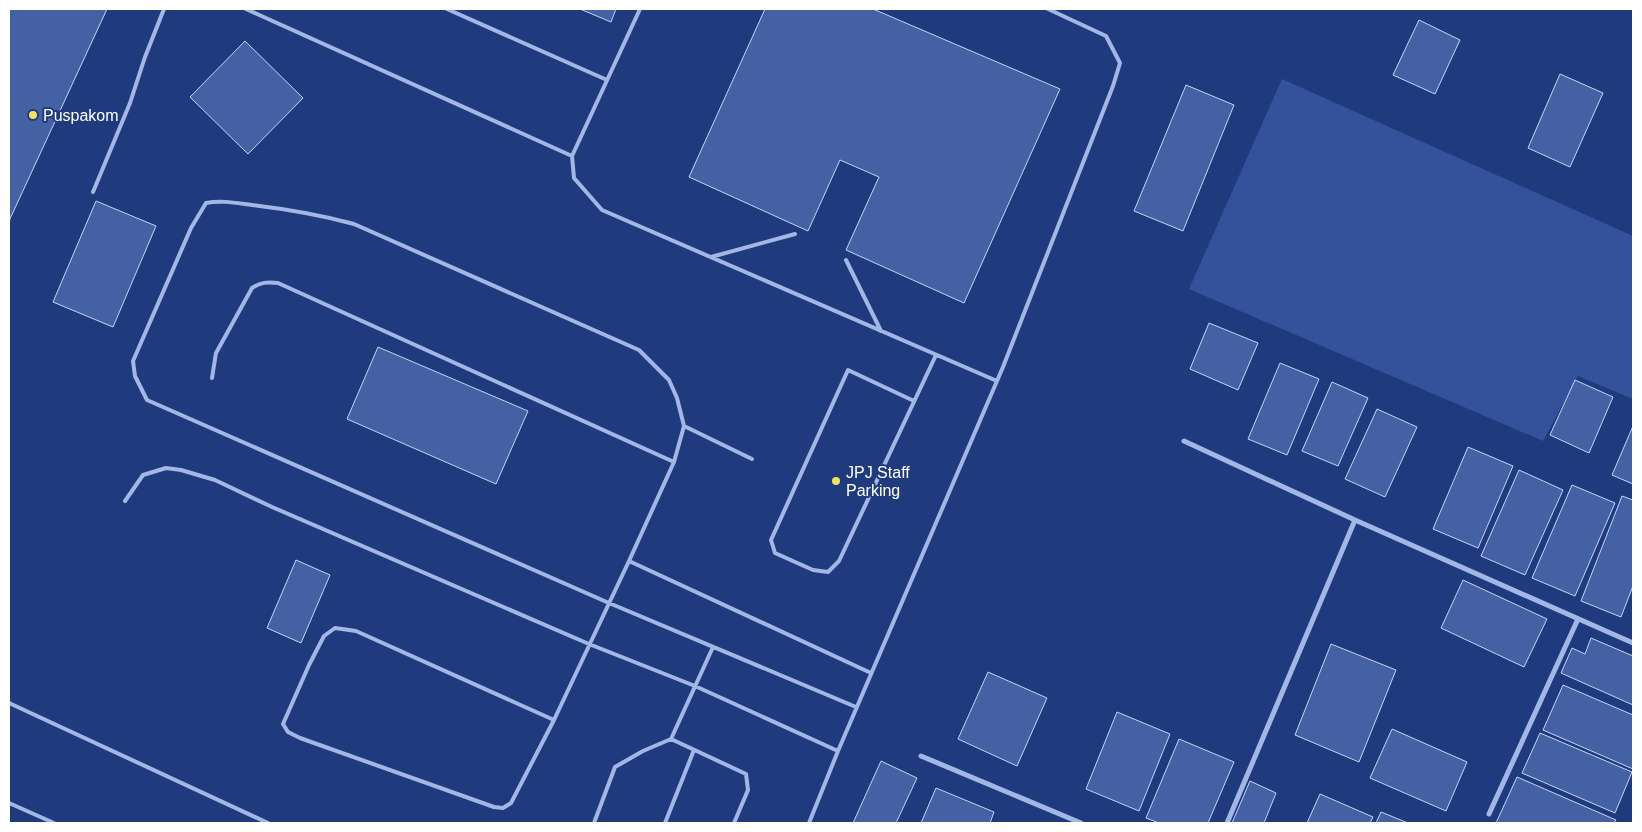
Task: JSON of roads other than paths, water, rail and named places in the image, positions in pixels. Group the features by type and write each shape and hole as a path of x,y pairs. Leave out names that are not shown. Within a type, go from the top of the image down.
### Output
{"street":[{"path":"1184,441 1355,520 1633,643"},
{"path":"1227,823 1355,520"},
{"path":"1489,814 1578,619"},
{"path":"921,756 1081,823"}],"lane":[{"path":"93,192 130,103 145,56 164,9"},
{"path":"246,9 572,156"},
{"path":"447,9 607,80"},
{"path":"640,9 572,156 574,178 602,210 997,381"},
{"path":"809,823 856,707 997,381 1113,86 1120,63 1106,36 1048,9"},
{"path":"554,720 356,631 335,628 324,636 309,665 284,724 288,732 300,738 494,807 503,808 511,803 554,720 610,603 674,462 684,426 677,398 669,380 639,350 354,224 320,216 217,201 206,203 191,228 133,361 135,376 147,400 610,603 856,707"},
{"path":"711,257 795,234"},
{"path":"846,260 881,331"},
{"path":"212,378 216,353 252,288 265,282 278,283 674,462"},
{"path":"914,401 848,370 771,540 775,553 813,570 828,572 839,561 936,355"},
{"path":"684,426 752,458"},
{"path":"125,501 143,475 166,468 215,480 272,507 589,644 695,686 838,750"},
{"path":"629,561 871,673"},
{"path":"594,823 615,767 643,751 671,739 713,647"},
{"path":"9,703 268,823"},
{"path":"671,739 746,774 748,790 734,823"},
{"path":"665,823 694,750"},
{"path":"9,803 54,823"}],"place":[{"name":"Puspakom","path":"33,115"},
{"name":"JPJ Staff Parking","path":"836,481"}]}
